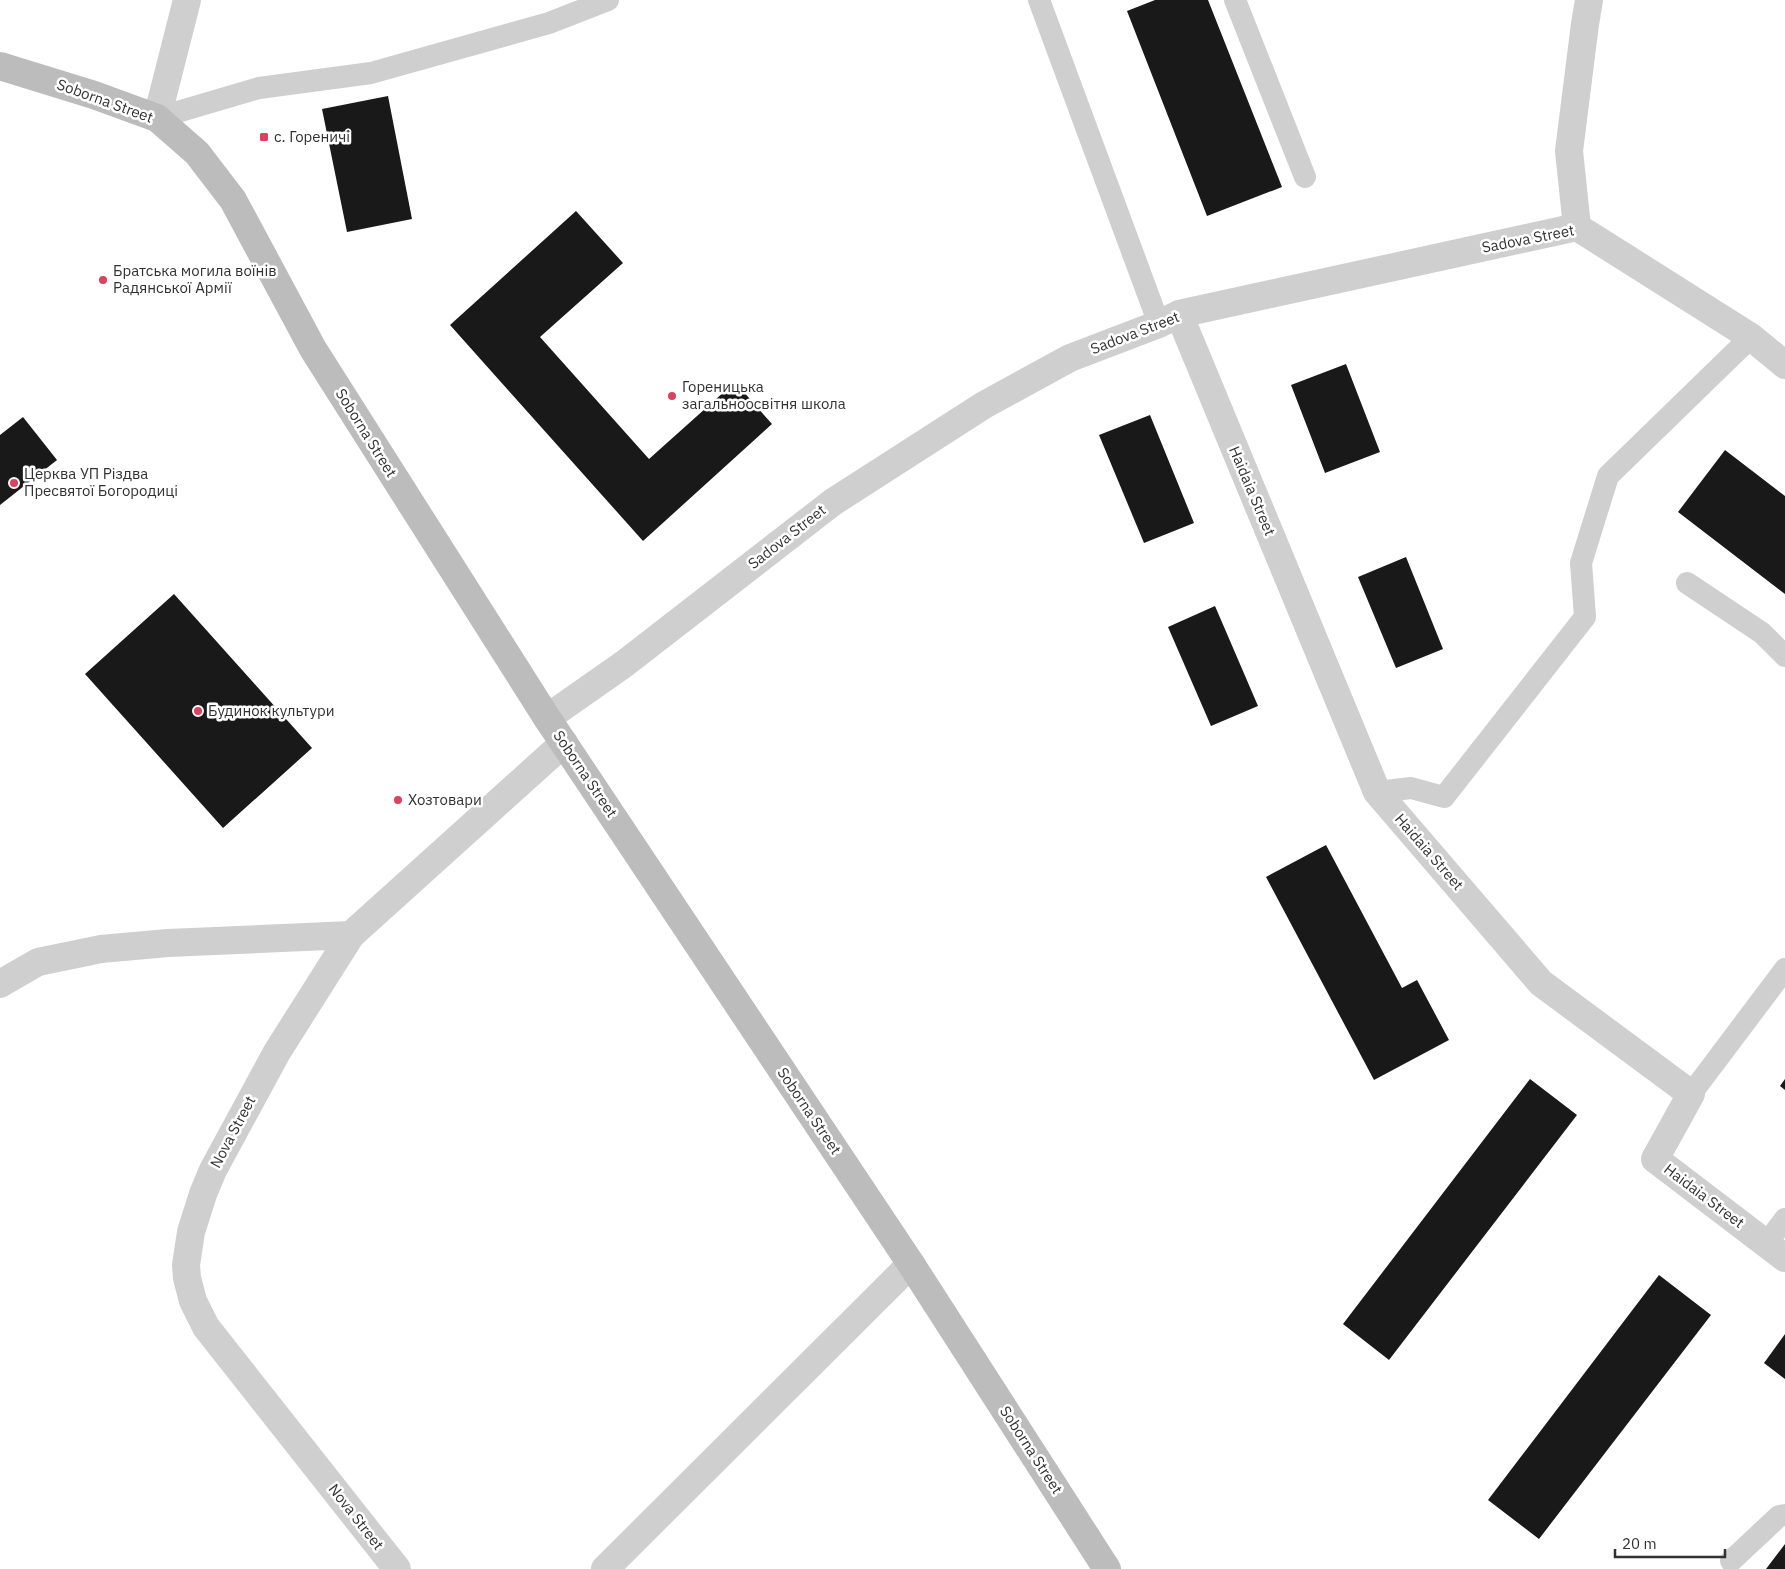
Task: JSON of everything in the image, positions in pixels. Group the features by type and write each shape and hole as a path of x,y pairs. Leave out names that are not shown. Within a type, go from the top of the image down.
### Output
{"main road":[{"name":"Soborna Street","path":"0,66 94,95 157,118 197,153 233,200 313,349 548,718 911,1264 1107,1569"}],"street":[{"path":"157,118 187,0"},
{"path":"1577,227 1569,151 1584,24 1589,0"},
{"name":"Sadova Street","path":"548,718 624,664 833,502 984,405 1070,358 1169,319 1577,227 1751,337 1785,365"},
{"name":"Haidaia Street","path":"1169,319 1377,792 1541,983 1691,1094 1655,1159 1775,1251"},
{"name":"Nova Street","path":"397,1569 211,1334 199,1315 187,1278 186,1265 191,1232 213,1170 277,1052 351,935 564,743"},
{"path":"0,984 38,962 101,949 168,943 351,935"},
{"path":"604,1569 911,1264"}],"lane":[{"path":"157,118 259,88 371,73 549,23 608,0"},
{"path":"1038,0 1169,319"},
{"path":"1235,0 1305,177"},
{"path":"1377,792 1411,788 1444,797 1585,616 1581,563 1608,476 1751,337"},
{"path":"1687,583 1762,632 1785,656"},
{"path":"1691,1094 1785,969"},
{"path":"1775,1251 1785,1218"},
{"path":"1731,1561 1779,1516 1785,1515"}],"building":[{"path":"1155,0 1208,0 1282,187 1207,216 1127,11"},
{"path":"388,96 412,219 347,232 322,109"},
{"path":"576,211 623,263 540,337 649,459 735,382 772,424 643,541 450,325"},
{"path":"1346,364 1380,452 1325,473 1291,385"},
{"path":"1150,415 1194,523 1144,543 1099,435"},
{"name":"Церква УП Різдва Пресвятої Богородиці","path":"23,417 57,460 0,505 0,435"},
{"path":"1725,450 1785,496 1785,594 1678,512"},
{"path":"1406,557 1443,649 1396,668 1358,577"},
{"name":"Будинок культури","path":"174,594 312,748 223,828 85,674"},
{"path":"1215,606 1258,706 1211,726 1168,627"},
{"path":"1326,845 1402,988 1417,980 1449,1040 1374,1080 1266,877"},
{"path":"1530,1079 1577,1115 1389,1360 1343,1324"},
{"path":"1785,1079 1785,1090 1780,1086"},
{"path":"1659,1275 1711,1315 1539,1539 1488,1500"},
{"path":"1785,1334 1785,1379 1764,1363"},
{"path":"1785,1544 1785,1569 1766,1569"}],"place":[{"name":"с. Гореничі","path":"264,137"},
{"name":"Братська могила воїнів Радянської Армії","path":"103,280"},
{"name":"Гореницька загальноосвітня школа","path":"672,396"},
{"name":"Церква УП Різдва Пресвятої Богородиці","path":"14,483"},
{"name":"Будинок культури","path":"198,711"},
{"name":"Хозтовари","path":"398,800"}]}
